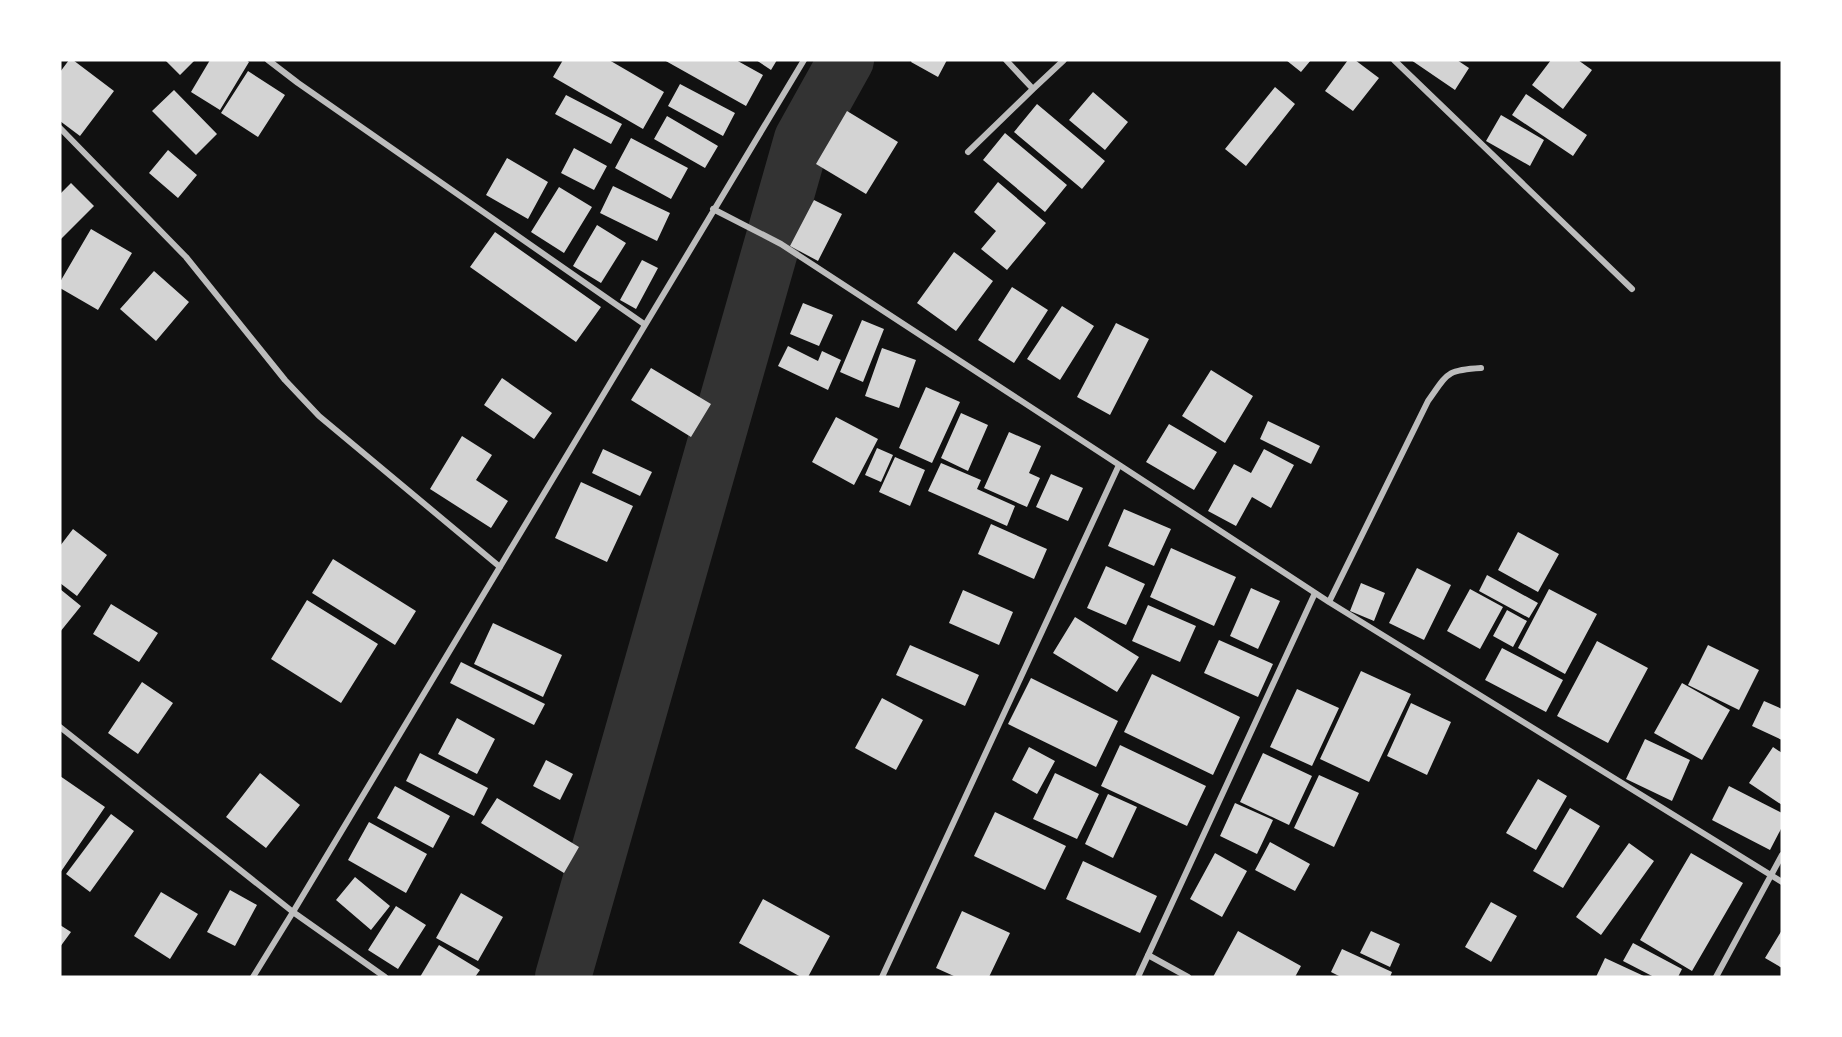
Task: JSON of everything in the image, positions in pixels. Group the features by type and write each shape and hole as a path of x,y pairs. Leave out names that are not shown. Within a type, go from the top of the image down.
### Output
{"street":[{"path":"268,60 644,324"},
{"path":"253,977 804,60"},
{"path":"1006,60 1033,89"},
{"path":"968,152 1064,60"},
{"path":"1394,60 1632,290"},
{"path":"60,128 186,257 285,380 319,416 500,567"},
{"path":"713,209 781,244 1329,602 1782,882"},
{"path":"1329,602 1428,401 1447,376 1455,370 1481,368"},
{"path":"882,977 1119,465"},
{"path":"1138,977 1315,593"},
{"path":"60,727 293,912 385,977"},
{"path":"1716,977 1782,855"},
{"path":"1148,955 1188,977"}],"building":[{"path":"69,60 73,60 114,91 80,136 60,121 60,72"},
{"path":"165,60 195,60 180,75"},
{"path":"210,60 246,60 249,62 220,110 191,92"},
{"path":"563,60 609,60 664,92 643,129 553,77"},
{"path":"664,60 736,60 763,75 746,106"},
{"path":"756,60 777,60 771,70"},
{"path":"912,60 947,60 938,77 911,62"},
{"path":"1286,60 1311,60 1301,72"},
{"path":"1348,60 1355,60 1379,78 1353,111 1325,91"},
{"path":"1411,60 1457,60 1469,68 1455,90"},
{"path":"1551,60 1578,60 1592,70 1563,109 1532,85"},
{"path":"248,71 285,95 258,137 221,113"},
{"path":"680,84 735,113 723,136 668,106"},
{"path":"1275,87 1295,104 1246,166 1225,149"},
{"path":"174,90 217,134 196,155 152,111"},
{"path":"1093,92 1128,122 1105,150 1069,120"},
{"path":"1526,94 1587,135 1573,156 1512,115"},
{"path":"566,95 622,124 611,144 555,114"},
{"path":"1037,104 1105,161 1082,189 1014,132"},
{"path":"847,111 898,142 866,194 816,164"},
{"path":"1501,115 1544,140 1530,166 1486,141"},
{"path":"667,116 718,146 705,168 654,139"},
{"path":"1005,133 1067,185 1045,212 983,160"},
{"path":"631,138 688,168 671,199 615,168"},
{"path":"574,148 607,166 594,190 561,173"},
{"path":"168,150 197,175 178,198 149,173"},
{"path":"507,158 548,182 528,219 486,195"},
{"path":"998,182 1046,223 1007,270 981,249 996,231 974,212"},
{"path":"71,183 94,206 61,239 60,194"},
{"path":"613,186 670,213 657,241 600,213"},
{"path":"559,187 592,207 564,253 531,232"},
{"path":"814,200 842,214 818,261 790,246"},
{"path":"597,225 626,243 601,283 573,266"},
{"path":"91,229 132,253 98,310 60,288 60,282"},
{"path":"495,232 601,307 576,342 470,267"},
{"path":"954,252 993,281 956,331 917,303"},
{"path":"642,260 658,268 636,309 620,300"},
{"path":"154,271 189,302 156,341 120,309"},
{"path":"1012,287 1048,310 1014,363 978,340"},
{"path":"803,303 833,315 819,346 790,334"},
{"path":"1062,306 1094,326 1060,380 1027,359"},
{"path":"862,320 884,329 863,382 840,372"},
{"path":"1116,323 1149,339 1110,415 1077,397"},
{"path":"788,346 818,361 822,351 841,360 828,390 778,366"},
{"path":"882,348 916,360 899,408 865,396"},
{"path":"651,368 711,404 691,437 631,400"},
{"path":"1211,370 1253,396 1225,443 1182,416"},
{"path":"502,378 552,413 534,439 484,405"},
{"path":"926,387 960,402 932,463 899,448"},
{"path":"961,413 988,425 968,471 941,458"},
{"path":"836,417 878,439 854,485 812,462"},
{"path":"1268,421 1320,446 1311,464 1260,439"},
{"path":"1169,424 1217,452 1194,490 1146,462"},
{"path":"1009,432 1041,446 1029,473 1040,478 1027,507 984,488"},
{"path":"462,436 492,455 476,480 508,501 491,528 430,489"},
{"path":"877,448 893,455 881,482 865,475"},
{"path":"603,449 652,472 640,496 592,473"},
{"path":"1264,449 1294,465 1271,508 1252,497 1236,526 1208,511 1234,464 1251,473"},
{"path":"895,457 925,470 910,506 879,492"},
{"path":"941,463 981,480 977,489 1015,506 1007,526 928,491"},
{"path":"1051,474 1083,488 1068,521 1036,507"},
{"path":"581,482 633,506 607,562 555,538"},
{"path":"1124,509 1171,529 1154,566 1108,546"},
{"path":"991,524 1047,549 1034,579 978,554"},
{"path":"73,529 107,555 77,596 60,583 60,546"},
{"path":"1518,532 1559,554 1538,592 1498,570"},
{"path":"1171,548 1236,577 1214,626 1150,597"},
{"path":"333,559 416,611 395,645 312,593"},
{"path":"1106,566 1145,584 1126,625 1087,608"},
{"path":"1417,568 1451,585 1424,640 1389,623"},
{"path":"1487,575 1538,603 1529,618 1479,591"},
{"path":"1361,583 1385,593 1374,621 1350,611"},
{"path":"1251,588 1280,601 1258,649 1230,636"},
{"path":"60,589 81,606 60,632"},
{"path":"1470,589 1503,607 1480,649 1447,631"},
{"path":"1549,589 1597,614 1565,674 1518,648"},
{"path":"963,590 1013,612 999,645 949,623"},
{"path":"307,600 378,644 341,703 271,659"},
{"path":"111,604 158,633 139,662 93,634"},
{"path":"1148,605 1196,626 1180,662 1132,641"},
{"path":"1507,610 1527,621 1513,647 1493,636"},
{"path":"1075,617 1139,657 1117,692 1053,653"},
{"path":"493,623 562,655 543,697 474,664"},
{"path":"1219,640 1273,664 1258,697 1204,673"},
{"path":"1597,641 1648,668 1608,743 1557,716"},
{"path":"910,645 979,675 965,706 896,675"},
{"path":"1708,645 1759,670 1739,710 1688,685"},
{"path":"1502,648 1563,680 1546,712 1485,680"},
{"path":"461,662 545,704 534,725 450,683"},
{"path":"1361,671 1411,694 1369,782 1320,759"},
{"path":"1152,674 1240,717 1213,775 1124,732"},
{"path":"1031,678 1118,721 1096,767 1008,724"},
{"path":"142,682 173,703 138,754 108,733"},
{"path":"1682,683 1730,710 1702,760 1654,733"},
{"path":"1297,689 1339,708 1312,766 1270,747"},
{"path":"882,698 923,720 896,770 855,748"},
{"path":"1764,701 1782,709 1782,740 1752,726"},
{"path":"1411,703 1451,722 1427,775 1387,756"},
{"path":"457,718 495,739 477,774 438,754"},
{"path":"1645,739 1690,760 1672,801 1626,779"},
{"path":"1120,745 1206,786 1187,826 1101,786"},
{"path":"1029,747 1055,761 1037,794 1012,780"},
{"path":"1773,747 1782,753 1782,805 1749,783"},
{"path":"420,753 488,788 474,816 406,781"},
{"path":"1263,753 1312,776 1289,825 1240,802"},
{"path":"546,760 573,774 560,800 533,786"},
{"path":"260,773 300,805 266,848 226,817"},
{"path":"1055,773 1099,794 1077,839 1033,819"},
{"path":"1319,775 1359,793 1334,847 1294,828"},
{"path":"60,776 105,807 60,873"},
{"path":"1538,779 1567,796 1536,850 1506,833"},
{"path":"395,786 450,816 433,848 377,818"},
{"path":"1729,786 1782,813 1782,827 1770,850 1712,820"},
{"path":"1108,794 1137,807 1113,858 1085,844"},
{"path":"497,798 579,847 564,873 481,823"},
{"path":"1235,803 1273,820 1257,854 1220,836"},
{"path":"1570,808 1600,826 1563,888 1533,871"},
{"path":"995,812 1066,846 1045,890 974,856"},
{"path":"111,814 134,831 90,892 66,874"},
{"path":"369,822 427,854 406,893 348,860"},
{"path":"1270,842 1310,864 1295,891 1255,870"},
{"path":"1629,843 1654,861 1601,935 1576,917"},
{"path":"1215,853 1247,871 1222,917 1190,899"},
{"path":"1691,853 1743,883 1692,971 1640,940"},
{"path":"1083,861 1157,896 1140,933 1066,899"},
{"path":"355,877 390,906 371,930 336,900"},
{"path":"230,890 257,905 235,946 207,932"},
{"path":"161,892 198,914 170,959 134,936"},
{"path":"461,893 503,917 478,961 436,938"},
{"path":"763,899 830,936 808,977 801,977 739,943"},
{"path":"1491,902 1517,916 1491,962 1465,947"},
{"path":"396,906 426,925 398,969 368,950"},
{"path":"962,911 1010,933 989,977 956,977 936,968"},
{"path":"60,925 71,932 60,947"},
{"path":"1782,930 1782,968 1765,958"},
{"path":"1238,931 1301,966 1295,977 1213,977"},
{"path":"1371,931 1400,944 1390,967 1360,953"},
{"path":"1633,943 1682,969 1678,977 1654,977 1623,961"},
{"path":"439,945 480,970 475,977 420,977"},
{"path":"1342,949 1392,972 1390,977 1341,977 1331,972"},
{"path":"1605,958 1646,977 1596,977"}],"waterway":[{"path":"563,977 802,139 846,60"}]}
